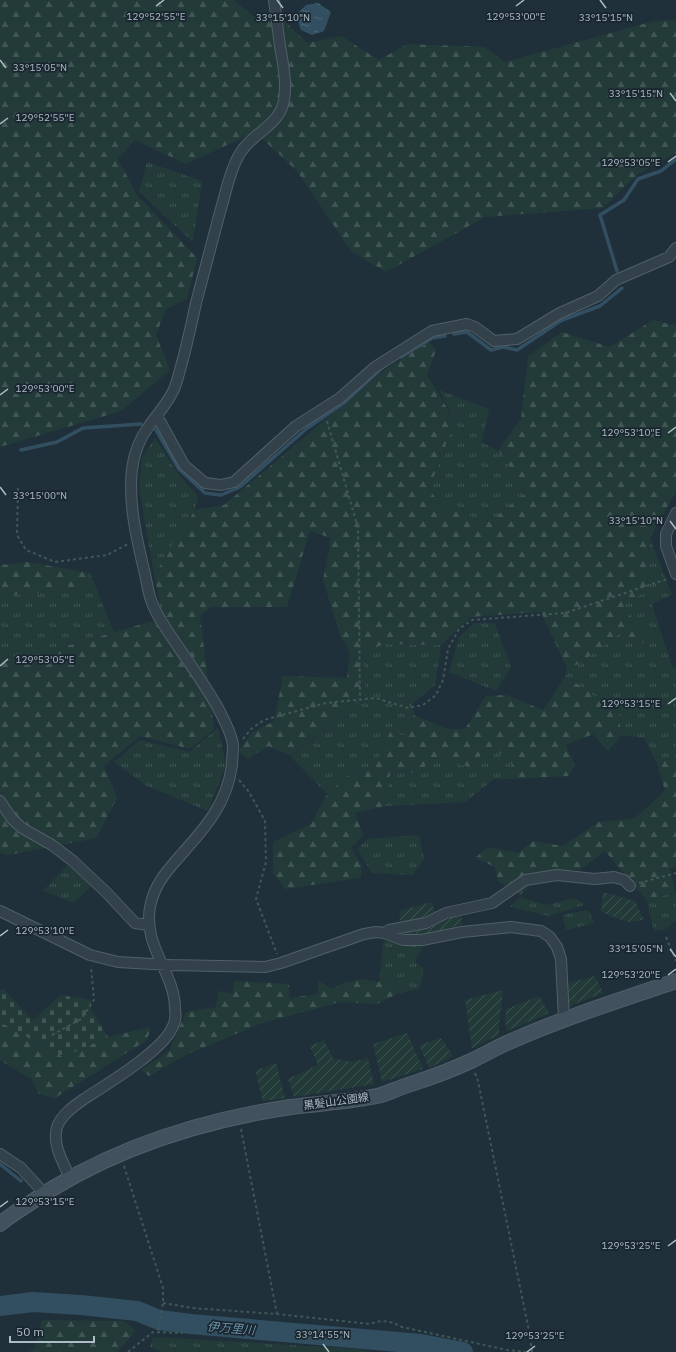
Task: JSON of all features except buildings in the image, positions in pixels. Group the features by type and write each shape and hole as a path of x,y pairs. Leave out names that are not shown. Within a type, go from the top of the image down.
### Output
{"main road":[{"name":"黒髪山公園線","path":"0,1224 44,1193 70,1178 120,1153 148,1142 180,1131 238,1116 381,1094 430,1078 564,1019 676,981"}],"street":[{"path":"70,1178 58,1152 56,1129 60,1119 73,1107 147,1056 163,1041 174,1027 176,1010 174,992 153,947 148,925 150,906 155,887 162,876 201,832 218,809 228,788 233,747 229,728 208,689 165,627 151,603 136,540 131,487 132,466 136,449 146,429 165,405 173,391 181,367 206,262 233,168 240,152 249,141 273,123 281,111 284,102 285,87 274,0"},
{"path":"157,416 184,465 205,483 221,485 234,482 296,426 340,398 375,367 432,331 467,324 476,327 494,341 517,339 560,313 598,296 616,280 669,257 676,248"},
{"path":"672,576 673,558 666,546 666,534 676,513"},
{"path":"0,800 12,819 22,828 52,845 73,861 107,893 134,923 148,925"},
{"path":"385,933 389,930 426,923 446,913 492,903 525,880 557,875 595,879 614,877 624,880 630,886"},
{"path":"0,911 90,955 118,962 233,967 265,967 281,963 364,934 376,932 385,933 403,940 422,940 462,932 511,927 541,931 550,937 557,947 561,959 564,1019"},
{"path":"0,1154 21,1168 44,1193"}],"path":[{"path":"327,421 358,528 360,700"},
{"path":"18,488 17,535 26,550 55,562 107,555 136,540"},
{"path":"233,747 237,746 251,729 264,720 326,703 376,698 408,708 423,705 436,695 443,680 448,649 459,629 472,620 565,613 672,576"},
{"path":"231,770 249,792 265,821 266,862 256,899 281,963"},
{"path":"630,886 676,873"},
{"path":"666,937 676,961"},
{"path":"52,1035 81,1019 94,1000 90,955"},
{"path":"471,1061 478,1081 529,1328 532,1352"},
{"path":"238,1116 277,1314"},
{"path":"120,1153 163,1288 163,1303 158,1332"},
{"path":"163,1303 192,1308 277,1314 370,1324 379,1320 393,1322 402,1327 492,1347 527,1352"},
{"path":"128,1352 153,1332 183,1333"}],"green space":[{"path":"0,0 233,0 261,22 284,21 307,43 341,36 379,60 407,44 485,47 505,62 654,21 675,20 676,153 638,174 603,208 485,217 386,272 351,251 297,171 255,132 186,164 135,140 118,159 137,195 197,258 187,299 166,309 156,335 170,370 121,411 0,447"},
{"path":"147,162 202,181 193,242 139,192"},
{"path":"653,320 673,325 676,323 676,491 650,538 647,591 623,605 648,640 636,646 620,633 579,664 567,668 541,612 471,617 441,645 384,644 362,653 366,695 291,756 268,746 248,759 238,751 252,733 274,721 283,676 347,678 350,652 341,637 323,580 331,538 310,531 287,607 211,607 200,616 214,729 190,749 140,736 104,766 117,798 96,838 9,855 0,853 0,660 7,663 153,621 162,614 154,575 195,510 224,505 384,370 429,342 436,350 427,375 455,421 429,489 443,508 489,522 529,490 498,451 521,419 528,356 562,332 610,347"},
{"path":"439,390 489,409 482,442 498,451 529,490 489,522 443,508 429,489 455,421"},
{"path":"155,438 178,474 198,496 195,510 154,575 139,487 142,458"},
{"path":"650,538 672,595 652,604 672,667 676,668 676,756 657,763 644,738 621,735 619,714 566,676 567,668 579,664 620,633 636,646 623,604 647,591"},
{"path":"28,562 90,573 84,589 0,596 0,565"},
{"path":"90,573 114,632 7,663 0,660 0,596 84,589"},
{"path":"474,623 495,623 511,668 496,691 449,672 459,637"},
{"path":"384,644 441,645 435,685 412,704 414,715 405,736 390,732 373,772 355,770 327,794 291,757 366,695 362,653"},
{"path":"566,676 619,714 621,735 608,751 593,734 566,745 575,765 568,776 516,779 509,757 488,748 469,767 436,757 416,774 391,768 385,806 355,813 363,835 351,848 362,865 361,878 285,889 273,873 273,842 311,824 327,794 355,770 373,772 390,732 405,736 414,715 447,729 465,729 486,696 506,695 543,710"},
{"path":"218,728 226,765 208,811 147,786 114,762 140,740 189,752"},
{"path":"488,748 509,757 516,779 494,779 465,802 385,806 391,768 416,774 436,757 469,767"},
{"path":"676,756 676,867 670,869 675,893 646,899 605,851 581,869 542,874 520,895 498,881 495,867 475,858 488,847 518,853 533,841 563,846 599,822 635,818 665,791 657,763"},
{"path":"419,835 424,859 413,875 372,873 357,848 368,839"},
{"path":"68,865 91,886 74,903 43,891"},
{"path":"603,892 635,901 644,920 627,922 601,912"},
{"path":"676,893 676,920 666,929 654,931 646,899"},
{"path":"520,897 546,905 575,898 584,905 549,916 510,907"},
{"path":"431,902 436,913 426,919 401,924 399,911"},
{"path":"588,910 595,923 566,930 562,915"},
{"path":"460,914 463,924 420,937 408,937 407,930 428,928"},
{"path":"384,938 402,945 423,946 415,962 424,969 419,989 397,994 396,977 379,982"},
{"path":"595,976 603,993 569,1006 568,983"},
{"path":"396,977 397,994 377,1004 340,1002 262,1023 186,1055 149,1076 141,1070 169,1051 186,1012 216,1007 218,991 233,994 234,981 289,984 290,998 318,994 318,981 333,989 343,983 363,979 379,982"},
{"path":"3,989 33,1020 61,995 91,1000 91,1009 108,1037 63,1057 0,1022 0,991"},
{"path":"503,990 499,1035 472,1048 465,1000"},
{"path":"539,996 549,1013 507,1031 505,1021 506,1009"},
{"path":"0,1022 63,1057 108,1037 151,1027 147,1040 55,1098 39,1094 31,1079 0,1060"},
{"path":"407,1033 423,1069 382,1082 373,1044"},
{"path":"441,1038 453,1056 429,1068 419,1045"},
{"path":"324,1040 333,1058 351,1062 368,1058 374,1084 294,1097 288,1079 318,1065 310,1046"},
{"path":"276,1063 285,1098 263,1101 255,1071"},
{"path":"42,1320 124,1321 136,1331 117,1352 29,1352 35,1348"},
{"path":"153,1337 356,1349 371,1352 162,1352 150,1347"}],"water":[{"path":"318,3 331,12 324,31 312,35 301,30 296,15 306,5"}],"waterway":[{"path":"617,271 600,215 624,200 638,179 661,171 676,159"},
{"path":"454,334 467,332 491,350 503,347 517,350 562,320 600,306 622,288"},
{"path":"401,357 432,338 445,336"},
{"path":"156,430 179,469 205,493 221,495 240,487 306,429 345,402 382,368"},
{"path":"21,450 57,442 83,428 141,424"},
{"path":"0,1164 21,1181"},
{"name":"伊万里川","path":"0,1306 33,1302 81,1305 137,1311 159,1320 191,1324 421,1344 463,1352"}]}
